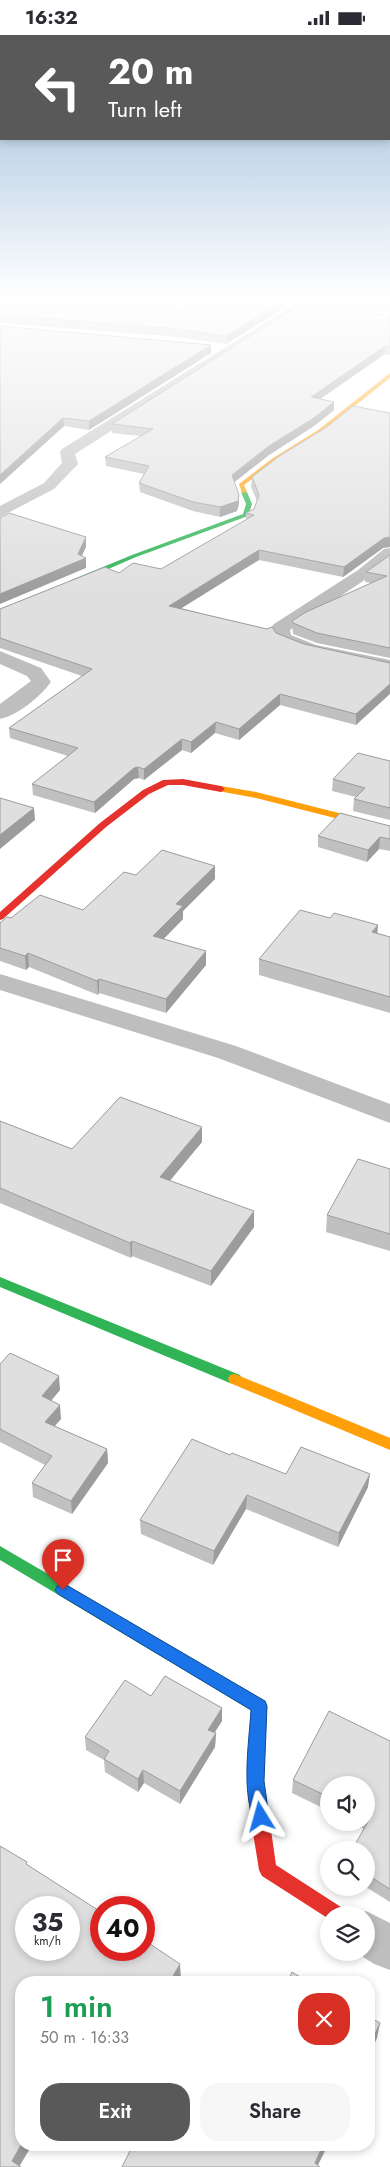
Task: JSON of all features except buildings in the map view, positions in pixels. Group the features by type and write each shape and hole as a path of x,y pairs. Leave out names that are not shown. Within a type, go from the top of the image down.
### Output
{"street":[{"path":"0,512 49,487 70,464 67,452 157,394"},
{"path":"62,586 134,556 246,515 249,504 241,485 275,459 320,431 366,394"},
{"path":"390,553 376,566 280,627 283,637 311,649 390,666"},
{"path":"0,657 34,672 41,682 0,713"},
{"path":"0,917 103,825 146,792 166,782 183,781 256,795 390,829"},
{"path":"0,982 227,1052 390,1114"},
{"path":"0,1282 390,1444"},
{"path":"0,1552 259,1706 256,1781 268,1870 324,1906"},
{"path":"375,1939 390,1948"}],"traffic: fast":[{"path":"73,581 134,556 246,515 249,504 244,492"},
{"path":"0,1282 235,1379"},
{"path":"0,1552 259,1706 257,1752"}],"traffic: slow":[{"path":"244,492 241,485 275,459 320,431 366,394"},
{"path":"221,789 256,795 390,829"},
{"path":"235,1379 390,1444"}],"traffic: jam":[{"path":"0,917 103,825 146,792 166,782 183,782 221,789"},
{"path":"257,1752 256,1781 268,1870 324,1906"}],"route":[{"path":"63,1590 259,1706 256,1781 261,1817"}]}
